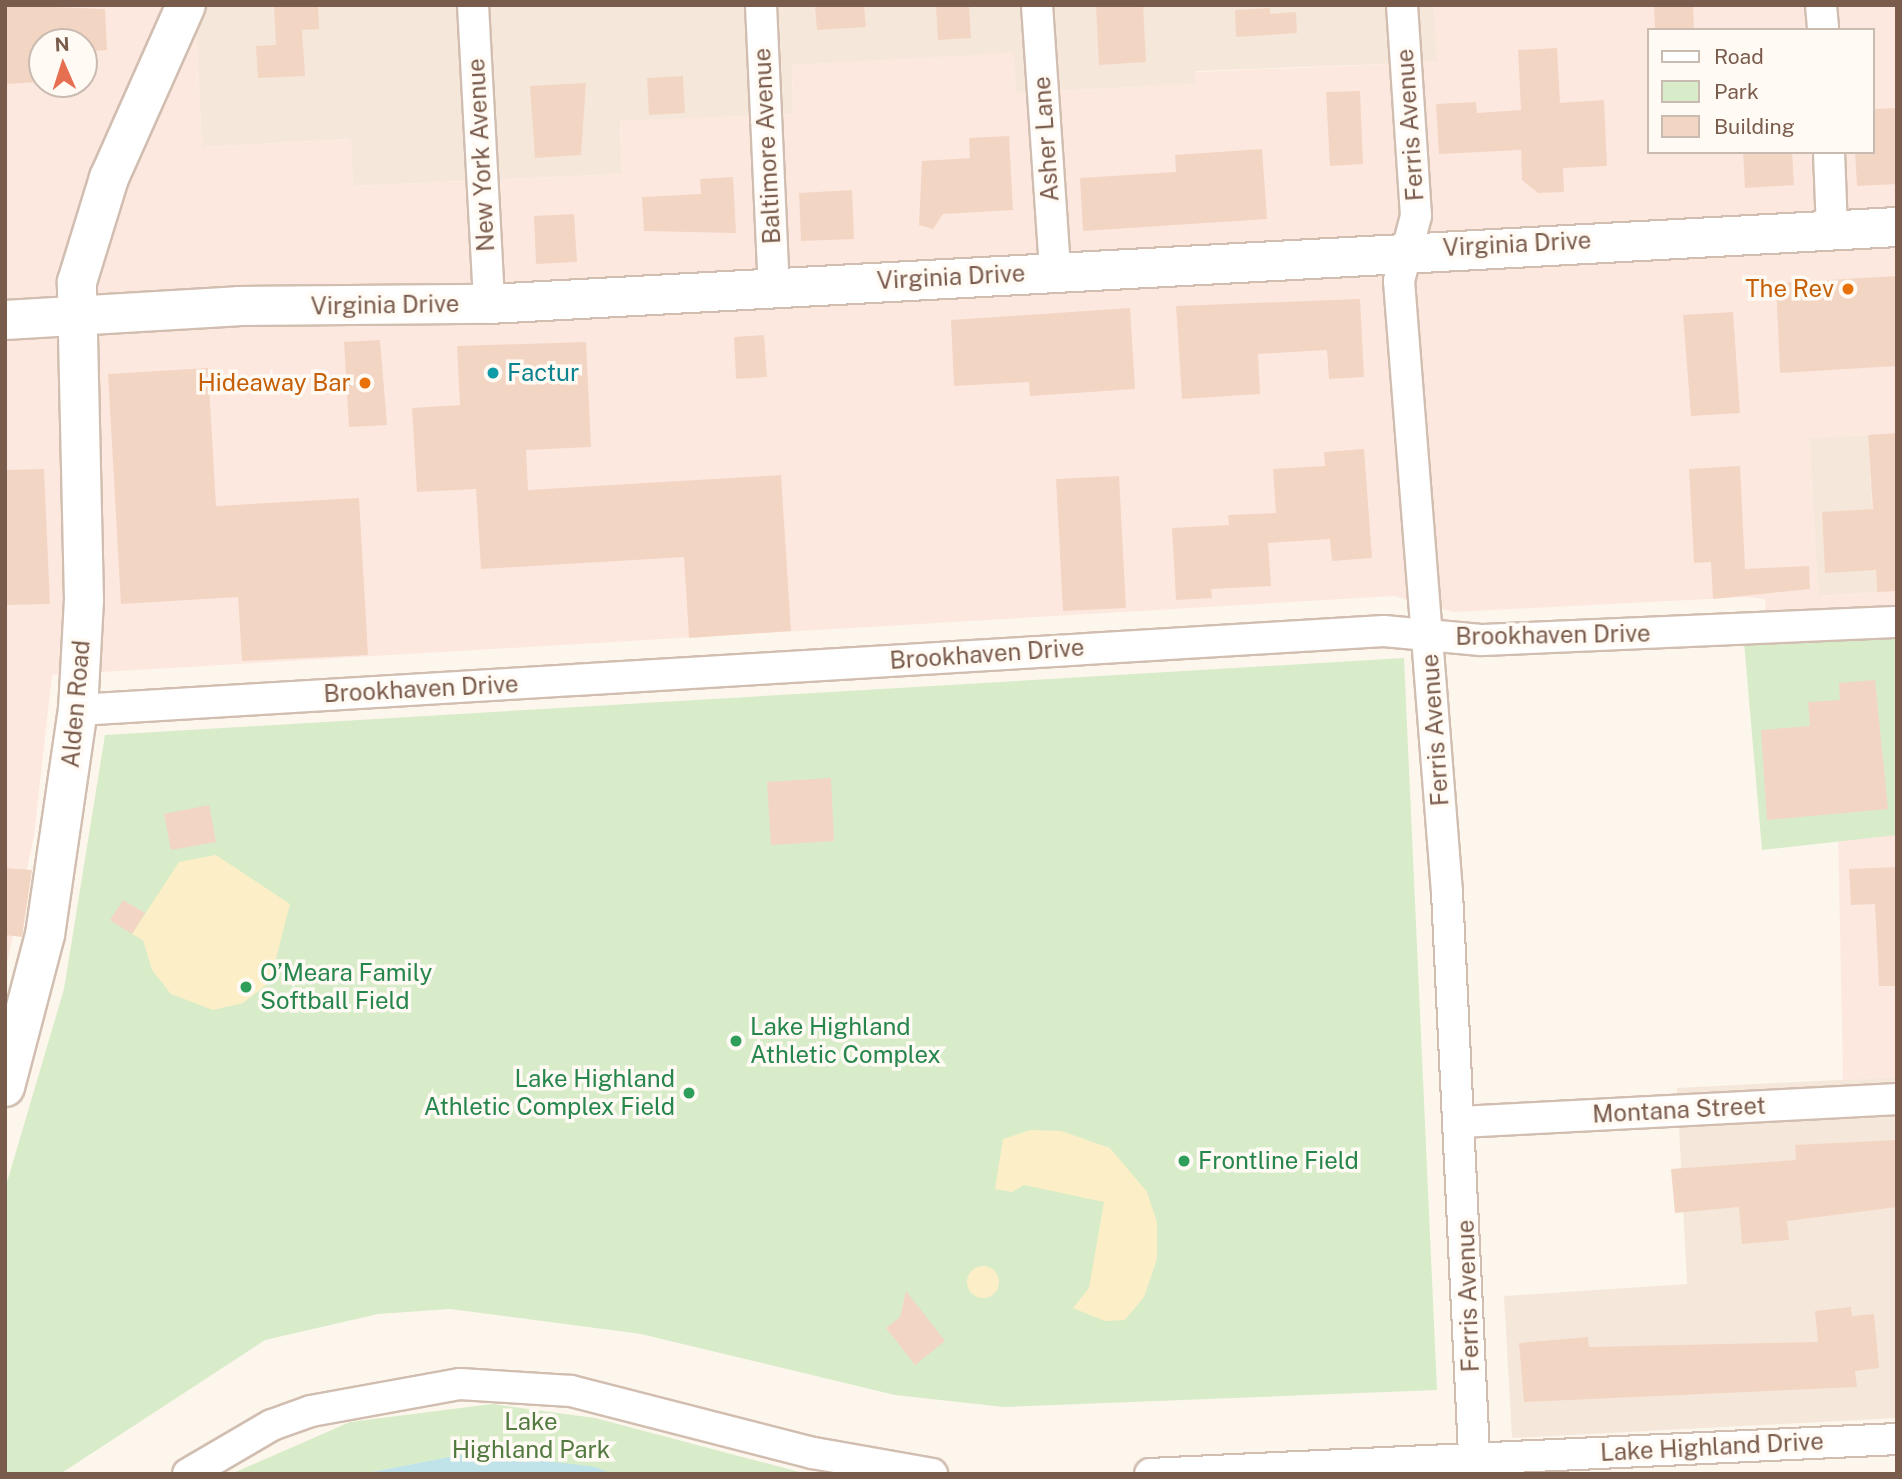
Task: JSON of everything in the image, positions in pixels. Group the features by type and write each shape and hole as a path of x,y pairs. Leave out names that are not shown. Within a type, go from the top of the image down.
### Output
{"street":[{"name":"Alden Road","path":"5,1087 45,935 78,710 84,523 74,314 109,178 186,5"},
{"name":"New York Avenue","path":"473,5 489,304"},
{"name":"Baltimore Avenue","path":"761,5 774,286"},
{"name":"Asher Lane","path":"1037,5 1055,272"},
{"name":"Ferris Avenue","path":"1402,5 1416,216 1399,281 1428,636 1461,1122 1475,1466"},
{"path":"1821,5 1823,28"},
{"path":"1829,154 1832,230"},
{"name":"Virginia Drive","path":"5,320 74,314 489,304 1406,249 1897,227"},
{"name":"Brookhaven Drive","path":"78,710 1384,631 1494,639 1897,622"},
{"name":"Montana Street","path":"1461,1122 1897,1099"},
{"path":"188,1474 272,1425 311,1411 460,1384 570,1391 813,1452 932,1474"},
{"name":"Lake Highland Drive","path":"1150,1474 1475,1466 1897,1438"}],"shaded area":[{"path":"5,5 195,5 202,147 351,139 353,186 622,174 620,121 793,114 792,65 1013,53 1016,93 1195,84 1195,72 1437,62 1434,5 1897,5 1897,1077 1843,1080 1838,830 1777,831 1765,599 1747,597 1454,612 1394,596 52,675 34,836 5,973","holes":["1868,435 1877,592 1818,596 1809,438"]},
{"path":"195,5 1434,5 1438,62 1196,71 1196,84 1016,93 1013,54 792,65 793,114 620,122 622,174 353,186 350,139 202,147"},
{"path":"1868,435 1877,592 1818,596 1809,437"},
{"path":"1897,1077 1897,1418 1512,1438 1504,1296 1687,1284 1677,1088"}],"green space":[{"path":"1897,634 1897,835 1762,850 1744,642"},
{"name":"Lake Highland Athletic Complex","path":"1404,658 1437,1390 1004,1407 895,1395 641,1334 450,1309 378,1314 265,1340 60,1474 5,1474 5,1189 64,989 105,735"},
{"name":"Lake Highland Park","path":"492,1404 595,1418 807,1474 612,1474 474,1452 362,1474 231,1474 350,1422"}],"sand":[{"path":"216,855 290,904 270,982 243,1003 213,1010 171,994 152,970 143,940 132,934 179,862"},
{"path":"1031,1130 1061,1131 1110,1148 1147,1192 1157,1222 1157,1259 1144,1297 1125,1320 1105,1321 1073,1308 1089,1288 1104,1202 1024,1185 1012,1192 995,1189 1003,1139"},
{"path":"983,1266 994,1271 999,1282 994,1293 983,1298 972,1293 967,1282 972,1271"}],"water":[{"path":"474,1452 596,1467 612,1474 362,1474"}],"building":[{"path":"5,5 105,9 107,50 98,51 98,28 28,28 28,83 5,84"},
{"path":"274,5 318,5 319,29 302,30 305,76 258,78 256,46 276,45"},
{"path":"815,5 864,5 866,27 817,30"},
{"path":"936,5 969,5 971,38 938,40"},
{"path":"1096,5 1143,5 1146,62 1099,65"},
{"path":"1654,5 1693,5 1694,28 1655,28"},
{"path":"1270,8 1270,14 1296,12 1297,33 1236,37 1235,10"},
{"path":"1557,48 1560,103 1604,100 1607,166 1563,168 1564,192 1538,193 1522,180 1521,150 1439,154 1436,104 1476,102 1477,113 1521,110 1518,50"},
{"path":"683,76 685,113 649,115 647,78"},
{"path":"586,83 581,155 535,158 530,86"},
{"path":"1360,91 1363,164 1330,166 1326,92"},
{"path":"1897,108 1897,184 1857,186 1855,154 1874,154 1874,109"},
{"path":"1009,136 1013,210 943,214 933,229 919,225 922,161 970,158 969,138"},
{"path":"1262,149 1267,219 1083,231 1080,178 1176,172 1175,155"},
{"path":"1743,154 1792,154 1794,185 1745,188"},
{"path":"733,177 736,233 644,231 642,197 701,194 700,179"},
{"path":"852,190 854,239 801,241 799,193"},
{"path":"574,214 577,262 536,264 534,216"},
{"path":"1897,276 1897,366 1780,373 1776,283"},
{"path":"1360,299 1364,377 1329,379 1327,350 1258,354 1260,394 1182,399 1176,306"},
{"path":"1130,308 1135,389 1030,396 1029,382 954,386 951,320"},
{"path":"1733,312 1740,413 1691,416 1683,315"},
{"path":"764,335 767,377 736,379 734,337"},
{"name":"Hideaway Bar","path":"380,340 387,425 349,427 344,342"},
{"path":"586,342 591,447 526,450 528,490 781,475 791,631 689,638 684,557 481,569 476,489 417,492 412,408 460,405 457,346"},
{"path":"208,368 216,506 359,498 368,655 242,661 238,597 121,604 108,374"},
{"path":"1897,433 1897,591 1877,592 1876,570 1825,573 1822,512 1873,509 1868,435"},
{"path":"1364,449 1372,558 1332,561 1330,539 1268,543 1271,586 1211,589 1212,598 1176,600 1172,528 1229,525 1228,515 1276,513 1273,469 1325,466 1324,452"},
{"path":"1740,466 1745,569 1809,566 1810,589 1713,599 1711,562 1694,563 1689,469"},
{"path":"44,469 50,604 5,605 5,470"},
{"path":"1119,476 1126,608 1063,611 1056,479"},
{"path":"1875,680 1888,809 1767,820 1761,730 1810,726 1808,702 1840,700 1839,683"},
{"path":"831,778 834,841 771,845 767,782"},
{"path":"209,805 216,842 171,850 164,814"},
{"path":"1897,867 1897,986 1879,986 1875,904 1851,905 1849,869"},
{"path":"5,868 32,870 22,937 5,935"},
{"path":"123,900 145,913 132,934 110,920"},
{"path":"1897,1140 1897,1207 1787,1221 1789,1240 1742,1244 1739,1207 1675,1213 1671,1169 1796,1160 1795,1145"},
{"path":"906,1291 945,1341 915,1365 886,1328 900,1317"},
{"path":"1851,1307 1852,1316 1874,1314 1879,1368 1855,1371 1857,1387 1524,1402 1519,1343 1588,1337 1589,1347 1818,1342 1815,1311"}],"place":[{"name":"The Rev","path":"1848,289"},
{"name":"Factur","path":"493,373"},
{"name":"Hideaway Bar","path":"365,383"},
{"name":"O’Meara Family Softball Field","path":"246,987"},
{"name":"Lake Highland Athletic Complex","path":"736,1041"},
{"name":"Lake Highland Athletic Complex Field","path":"689,1093"},
{"name":"Frontline Field","path":"1184,1161"}]}
